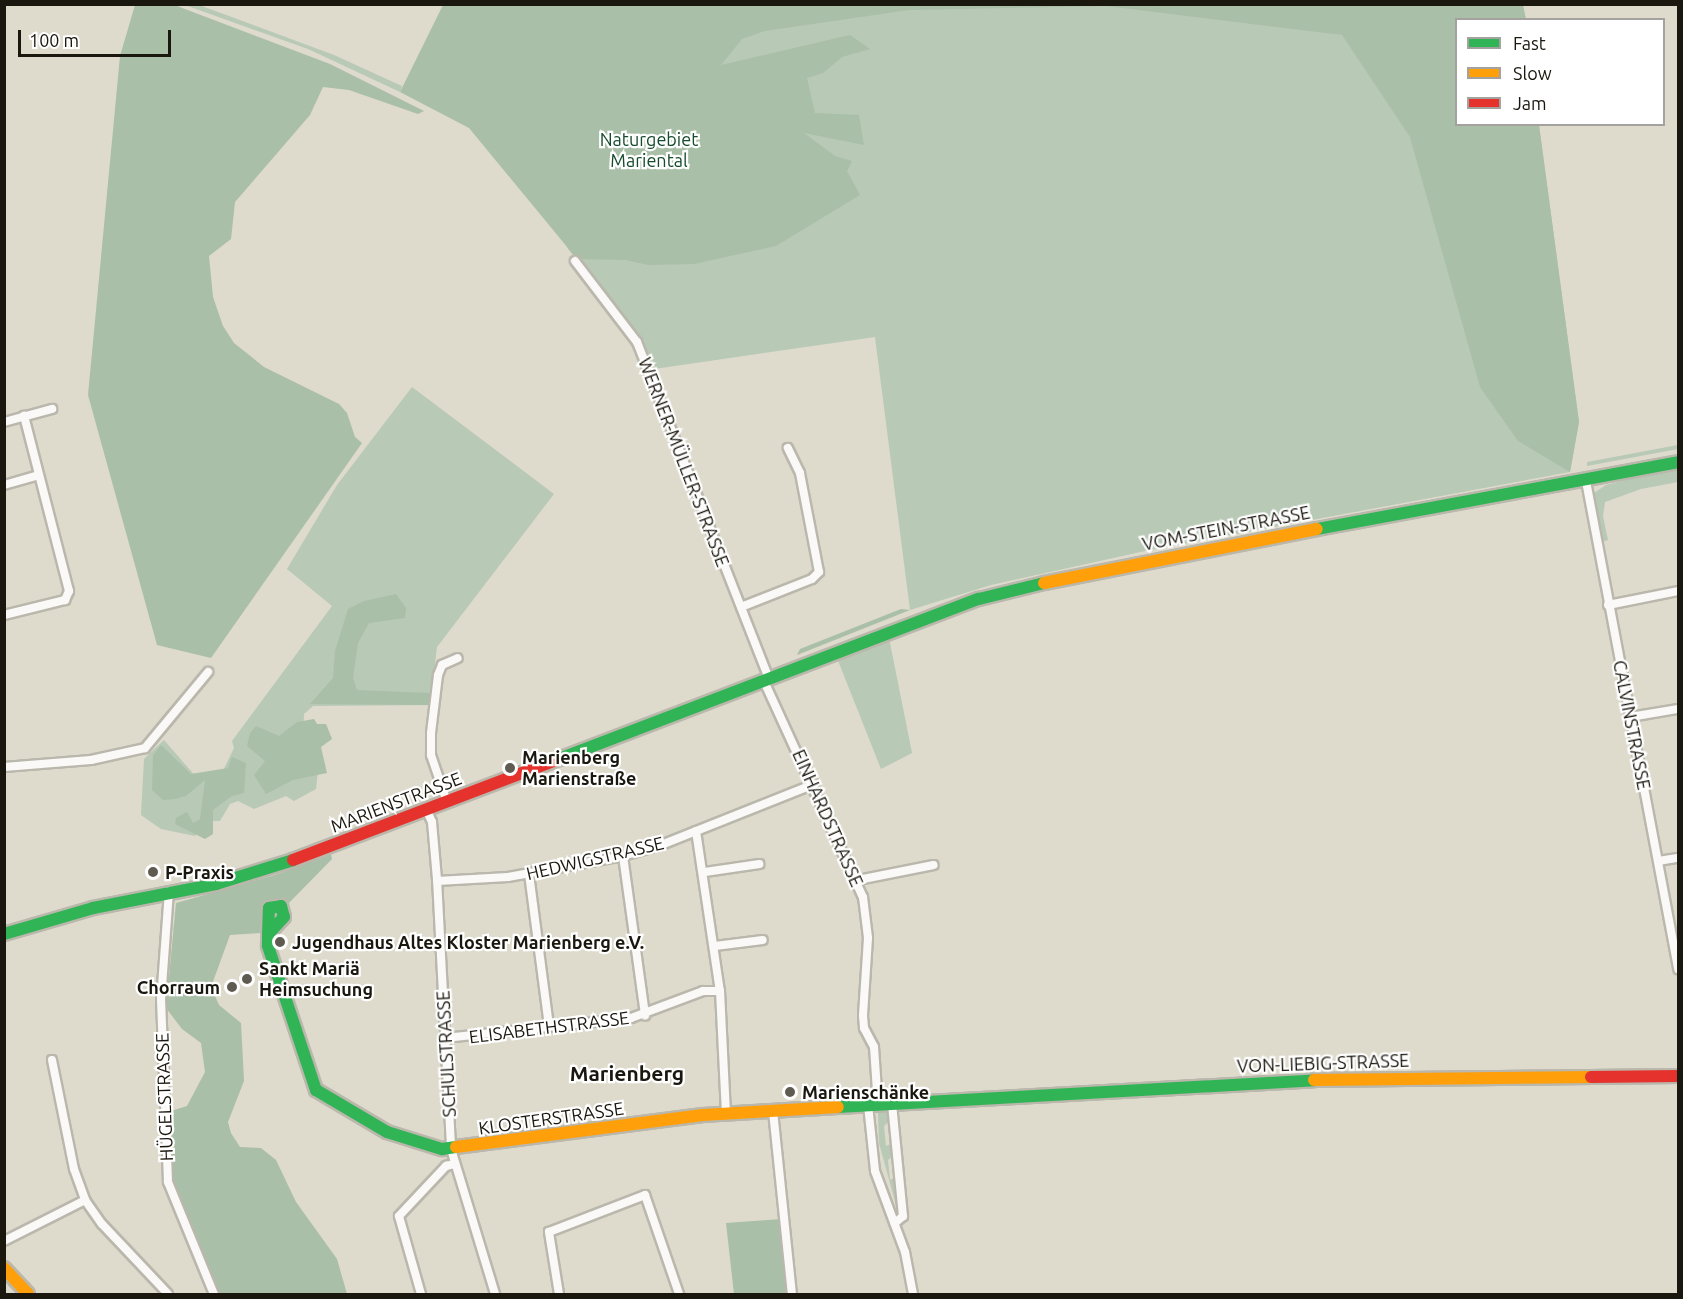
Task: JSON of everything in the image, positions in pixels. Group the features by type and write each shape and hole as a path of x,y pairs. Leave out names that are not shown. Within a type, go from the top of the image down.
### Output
{"main road":[{"name":"VOM-STEIN-STRASSE","path":"790,668 937,613 1025,586 1678,462"},
{"name":"MARIENSTRASSE","path":"4,934 93,908 169,891 216,884 278,866 790,668"},
{"name":"KLOSTERSTRASSE","path":"268,934 268,946 316,1090 387,1132 451,1149 726,1114 968,1098"},
{"name":"VON-LIEBIG-STRASSE","path":"968,1098 1336,1079 1678,1076"},
{"path":"4,1268 28,1294"}],"street":[{"name":"WERNER-MÜLLER-STRASSE","path":"575,261 637,342 741,607 766,678"},
{"path":"4,422 52,409"},
{"path":"4,615 65,600 69,591 24,416"},
{"path":"741,607 812,579 819,572 800,473 788,448"},
{"path":"4,485 39,475"},
{"name":"CALVINSTRASSE","path":"1586,481 1678,969"},
{"path":"1608,604 1678,591"},
{"path":"447,802 431,755 431,733 438,675 442,665 458,658"},
{"path":"4,767 91,760 145,748 208,672"},
{"name":"EINHARDSTRASSE","path":"766,678 858,880 867,916 864,1026 874,1047 875,1171 895,1223 913,1294"},
{"path":"1630,717 1678,708"},
{"name":"HEDWIGSTRASSE","path":"437,881 529,874 623,856 696,831 814,784"},
{"name":"SCHULSTRASSE","path":"426,809 432,822 437,881 451,1149 495,1294"},
{"path":"696,831 705,872 720,991 726,1114"},
{"path":"623,856 645,1014"},
{"path":"1658,861 1678,858"},
{"path":"705,872 759,864"},
{"path":"858,880 934,865"},
{"path":"529,874 549,1026"},
{"name":"HÜGELSTRASSE","path":"169,891 161,999 168,1182 214,1294"},
{"path":"714,946 763,940"},
{"name":"ELISABETHSTRASSE","path":"445,1038 645,1014 703,991 720,991"},
{"path":"52,1060 74,1169 85,1200 102,1224 168,1294"},
{"path":"892,1104 903,1216 895,1223"},
{"path":"773,1111 792,1294"},
{"path":"421,1294 399,1216 446,1166 455,1164"},
{"path":"560,1294 549,1232 645,1195 679,1294"},
{"path":"4,1241 85,1200"}],"green space":[{"name":"Naturgebiet Mariental","path":"467,4 1523,5 1465,18 1455,18 1455,126 1539,126 1579,422 1570,472 1145,551 991,585 910,610 875,337 654,369 640,337 568,249 463,8"},
{"path":"135,5 177,6 330,64 424,111 418,114 349,90 323,87 310,115 235,202 231,239 209,256 213,297 223,326 234,343 264,367 339,404 347,413 355,437 362,443 211,658 157,645 88,395 120,56"},
{"path":"185,5 199,5 334,55 402,86 400,92 308,49"},
{"name":"Naturgebiet Mariental","path":"443,5 1523,5 1526,18 1455,18 1455,126 1539,126 1579,422 1570,472 1518,441 1480,387 1410,137 1342,35 1106,6 909,10 765,31 742,39 721,65 850,35 870,49 842,57 823,73 807,78 815,113 859,115 864,145 804,133 835,156 852,161 847,171 860,195 776,246 694,264 648,265 626,260 577,259 469,128 400,92"},
{"path":"412,387 554,494 437,647 430,705 313,706 304,714 303,738 318,771 316,789 294,801 286,796 254,809 238,801 230,804 220,821 209,821 195,836 161,829 141,815 144,759 164,740 197,778 222,773 234,748 232,741 332,606 287,569 337,485"},
{"path":"1678,445 1678,449 1587,466 1587,462"},
{"path":"1678,467 1678,482 1641,489 1605,502 1603,516 1608,540 1601,542 1592,500 1594,493 1606,485"},
{"path":"396,594 406,608 405,618 369,623 358,643 353,678 357,690 429,693 430,705 310,704 333,678 335,651 348,609 364,601"},
{"path":"901,609 910,610 797,655 800,649"},
{"path":"889,638 912,753 881,769 837,658"},
{"path":"314,719 317,724 326,724 332,739 321,747 327,773 293,780 266,794 254,775 265,761 247,746 250,733 256,726 279,736 297,722"},
{"path":"161,745 191,774 228,768 232,757 246,763 244,793 232,796 213,810 213,834 205,839 175,824 176,818 187,812 193,823 200,819 205,780 186,796 175,799 163,800 152,790 153,755"},
{"path":"331,854 332,859 286,906 262,910 265,926 260,933 230,935 211,987 219,1005 241,1023 244,1081 228,1122 231,1133 240,1147 261,1148 276,1160 296,1202 337,1259 347,1294 220,1294 179,1201 172,1172 168,1112 187,1106 205,1072 201,1043 182,1029 166,1008 176,903 275,875"},
{"path":"889,1112 891,1119 884,1126 886,1146 893,1143 895,1154 888,1160 890,1180 897,1176 899,1201 896,1205 879,1143 878,1113"},
{"path":"781,1219 788,1294 734,1294 726,1223"}],"traffic: fast":[{"path":"1317,529 1678,462"},
{"path":"559,759 979,599 1044,583"},
{"path":"4,934 93,908 216,884 293,860"},
{"path":"268,934 269,908 281,906 284,917 268,934 268,946 316,1090 387,1132 442,1149 456,1147"},
{"path":"838,1107 1314,1080"}],"traffic: slow":[{"path":"1044,583 1317,529"},
{"path":"1314,1080 1591,1077"},
{"path":"456,1147 703,1115 838,1107"},
{"path":"4,1268 28,1294"}],"traffic: jam":[{"path":"293,860 559,759"},
{"path":"1591,1077 1678,1076"}],"place":[{"name":"Marienberg Marienstraße","path":"510,768"},
{"name":"P-Praxis","path":"153,872"},
{"name":"Jugendhaus Altes Kloster Marienberg e.V.","path":"280,942"},
{"name":"Sankt Mariä Heimsuchung","path":"247,979"},
{"name":"Chorraum","path":"232,987"},
{"name":"Marienschänke","path":"790,1092"}],"district":[{"name":"Marienberg","path":"627,1073"}]}
